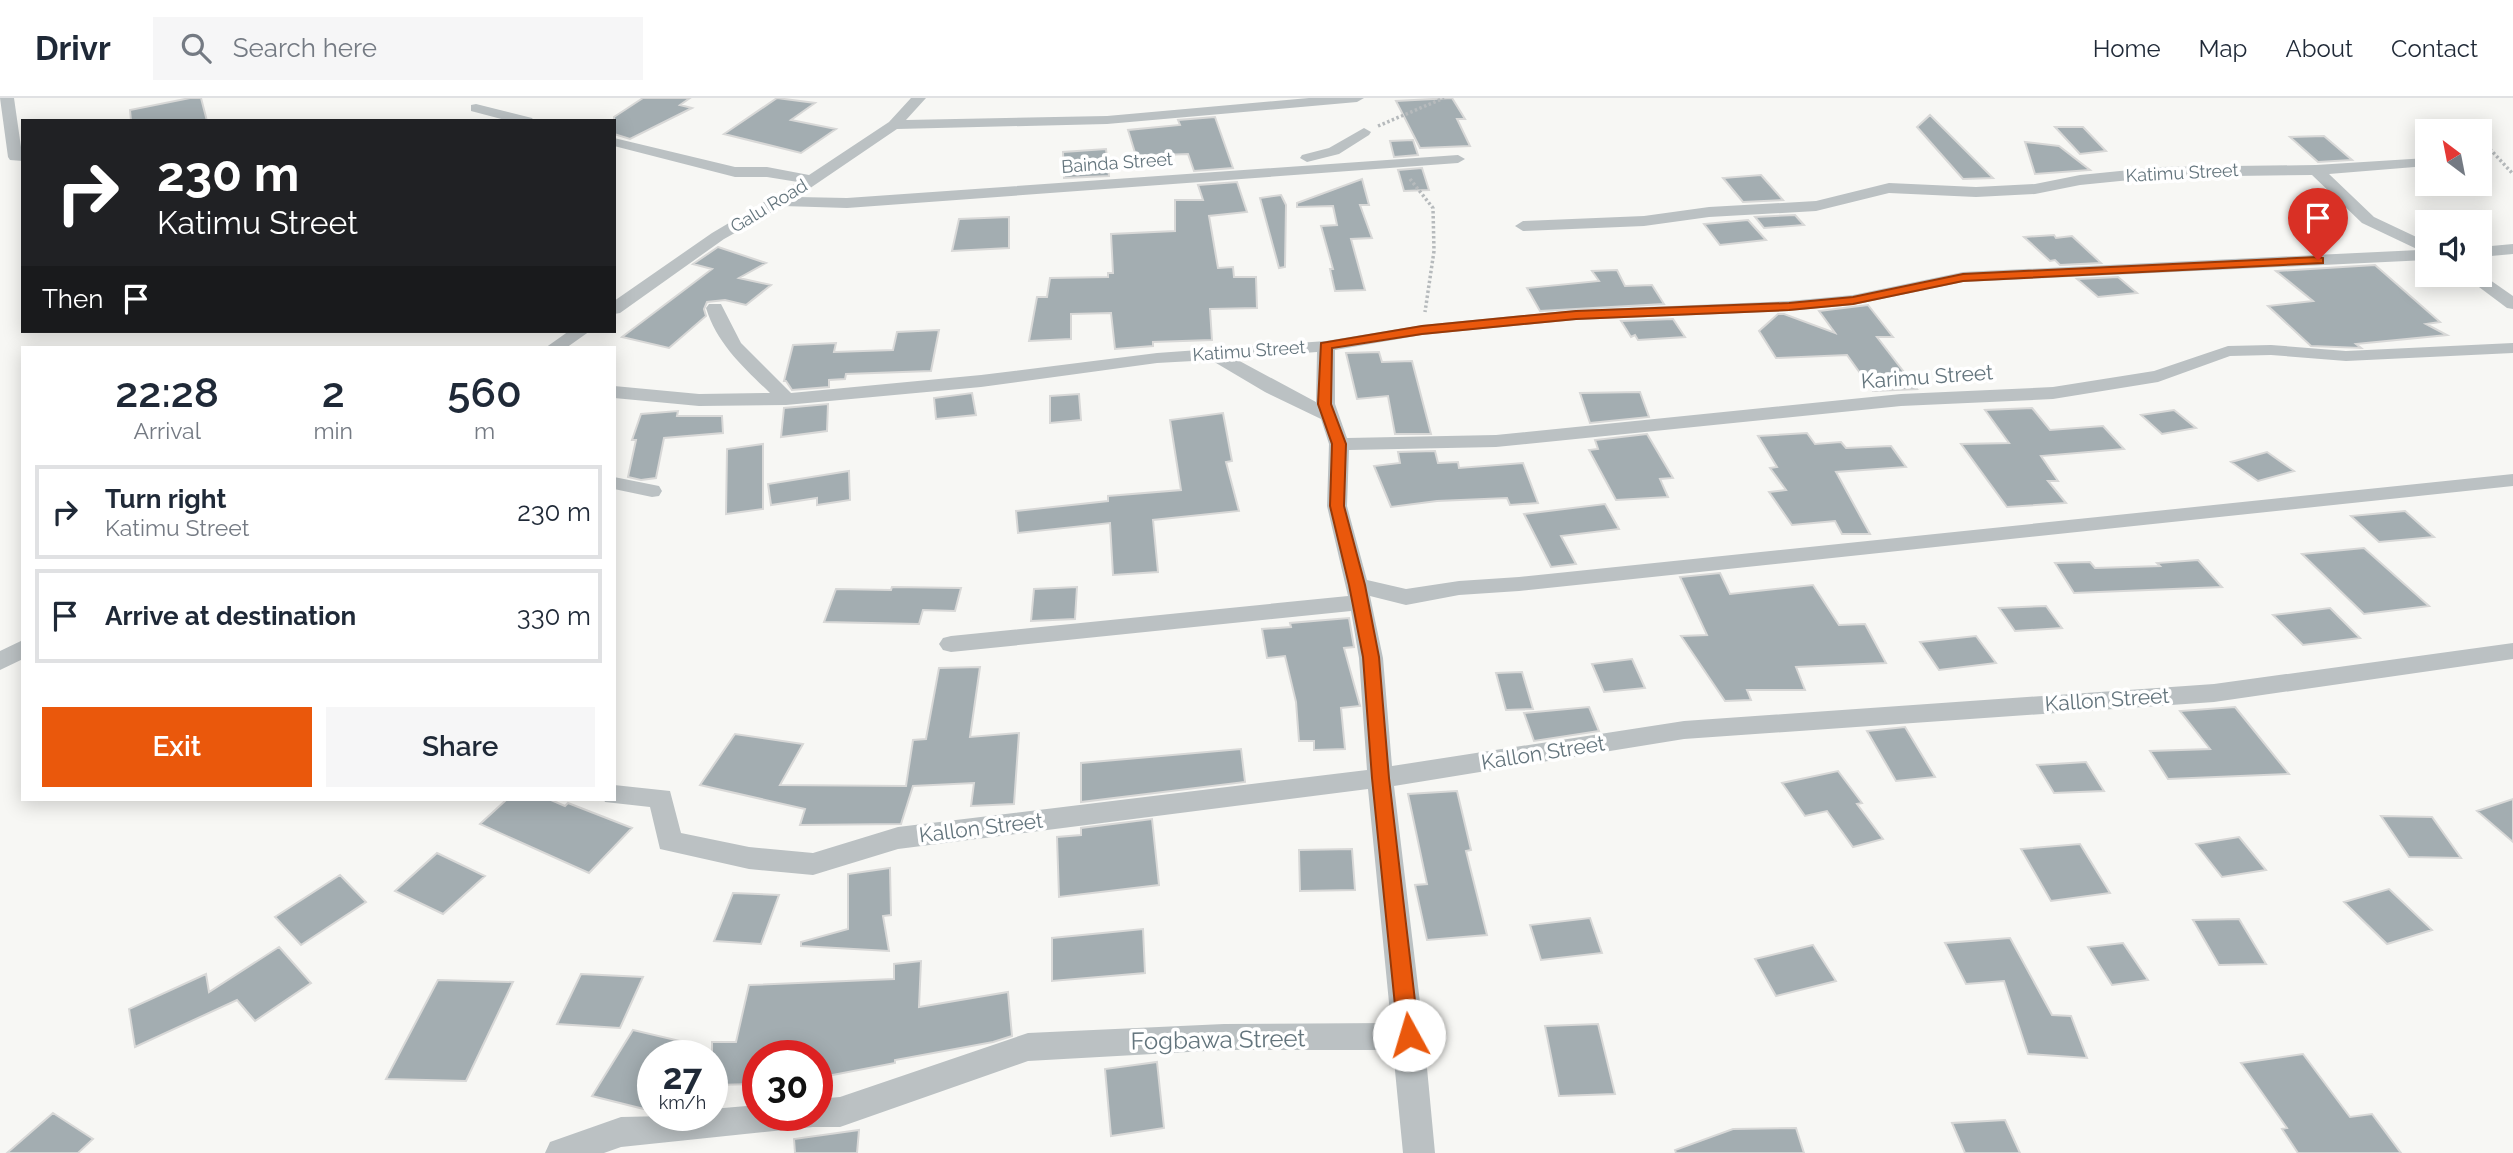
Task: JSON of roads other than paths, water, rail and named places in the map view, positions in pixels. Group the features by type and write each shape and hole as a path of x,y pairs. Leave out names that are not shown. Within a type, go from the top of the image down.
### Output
{"street":[{"path":"7,98 15,157 21,157"},
{"name":"Galu Road","path":"622,295 812,180 894,125 919,98"},
{"path":"1231,109 1254,98"},
{"path":"894,125 1107,120 1357,98"},
{"path":"476,108 519,119"},
{"path":"1222,174 1334,152 1364,132"},
{"path":"616,143 735,173 767,172 812,180"},
{"name":"Bainda Street","path":"780,201 847,203 1458,159"},
{"name":"Katimu Street","path":"1523,226 1644,221 1709,212 1816,206 1889,188 1976,192 2035,189 2080,180 2160,172 2223,169 2316,170 2415,163"},
{"path":"2316,170 2368,220 2415,242"},
{"path":"2492,251 2513,249"},
{"name":"Katimu Street","path":"616,391 699,400 786,400 981,381 1157,358 1326,346 1422,330 1576,315 1840,302 1963,278 2019,273 2415,256"},
{"path":"2488,287 2513,304"},
{"path":"715,308 716,317 743,358 786,400"},
{"path":"557,346 578,333"},
{"path":"1326,346 1325,404 1339,444 1337,506 1359,594 1371,657 1380,778 1409,1035 1419,1153"},
{"name":"Karimu Street","path":"1339,444 1496,442 1901,400 2053,393 2158,376 2228,351 2271,350 2346,356 2513,348"},
{"path":"1214,354 1272,388 1329,416"},
{"path":"951,644 1359,594 1406,597 1458,588 1519,584 2513,480"},
{"path":"616,483 652,491"},
{"path":"0,662 21,649"},
{"name":"Kallon Street","path":"616,795 661,798 669,841 749,858 813,864 898,838 1380,778 1684,730 2214,693 2513,651"},
{"name":"Fogbawa Street","path":"833,1113 1028,1047 1224,1037 1409,1035"},
{"path":"561,1153 621,1132 742,1121"}]}
